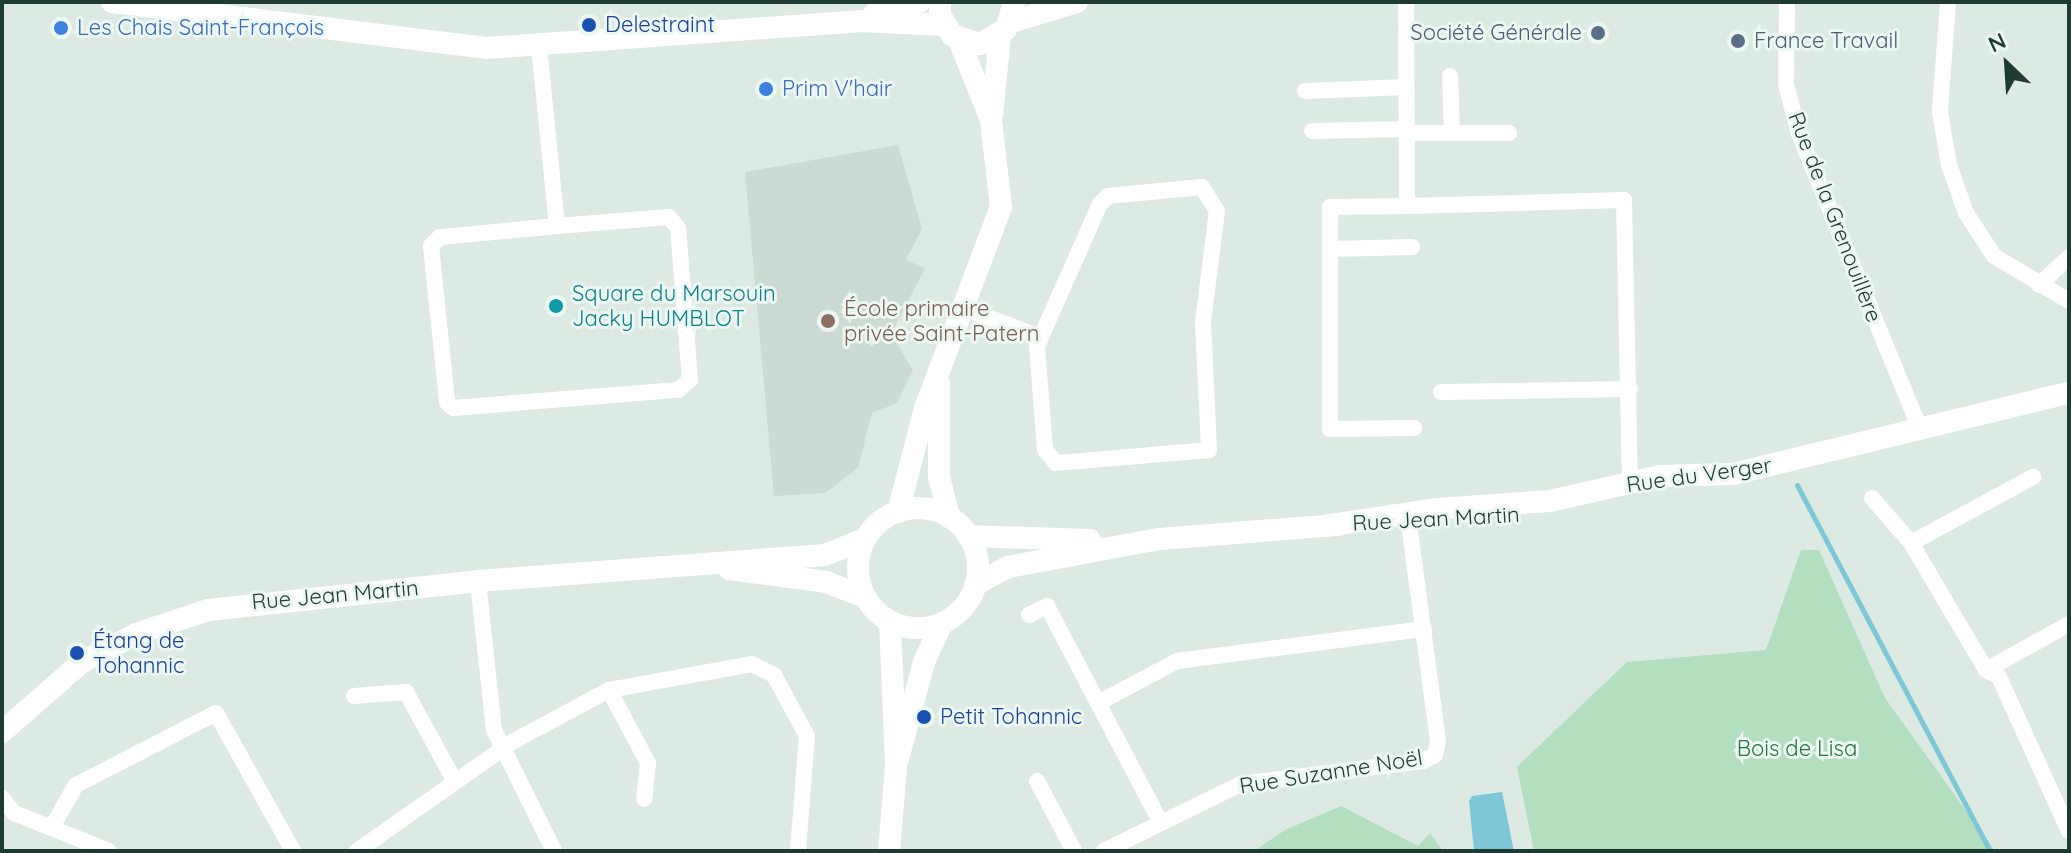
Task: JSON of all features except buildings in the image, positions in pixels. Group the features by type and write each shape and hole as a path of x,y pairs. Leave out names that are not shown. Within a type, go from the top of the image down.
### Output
{"main road":[{"path":"112,2 468,47 539,46 860,21 952,32 980,44 1008,20 1077,2"},
{"path":"860,21 919,2"},
{"path":"940,2 991,120"},
{"path":"898,512 925,408 1001,207 991,120 1008,20"},
{"path":"938,379 939,477 949,517"},
{"name":"Rue du Verger","path":"1324,526 1438,509 1550,501 1630,482 1682,474 1709,477 1784,463 1919,426 2069,393"},
{"name":"Rue Jean Martin","path":"968,536 988,541 1159,539 1324,526 1409,523 1578,506 1709,477"},
{"path":"924,509 949,517 968,536 977,560 975,585 963,608 942,623 916,628 890,622 865,597 858,568 865,539 898,512 924,509"},
{"name":"Rue Jean Martin","path":"2,732 82,662 179,618 240,604 478,581 825,555 865,539"},
{"name":"Rue Jean Martin","path":"975,585 1008,567 1159,539"},
{"name":"Rue Jean Martin","path":"704,566 826,582 865,597"},
{"path":"889,851 896,765 890,622"},
{"path":"896,765 924,662 942,623"}],"street":[{"path":"1406,2 1407,206"},
{"name":"Rue de la Grenouillère","path":"1787,2 1786,84 1799,134 1919,426"},
{"path":"1948,2 1940,112 1949,165 1966,213 1985,245 2009,268 2069,301"},
{"path":"539,46 557,226"},
{"path":"1450,76 1452,133"},
{"path":"1305,91 1407,87"},
{"path":"1312,131 1509,133"},
{"path":"1202,187 1210,193 1217,211 1203,322 1209,450 1056,463 1045,450 1040,337 1104,198 1202,187"},
{"path":"1414,428 1330,429 1330,207 1624,200 1630,482"},
{"path":"669,217 678,228 690,380 678,390 453,408 447,402 431,246 440,237 557,226 669,217"},
{"path":"1330,249 1412,247"},
{"path":"2039,285 2069,257"},
{"path":"964,308 1040,337"},
{"path":"1441,392 1630,389"},
{"path":"1911,543 2033,477"},
{"path":"1872,498 1911,543 1986,670 1999,677 2069,831"},
{"name":"Rue Suzanne Noël","path":"1104,851 1241,784 1423,761 1435,755 1438,741 1409,523"},
{"path":"478,581 491,710 500,751 554,851"},
{"path":"1029,615 1047,606 1161,823"},
{"path":"1986,670 2069,624"},
{"path":"1098,703 1177,661 1424,629"},
{"path":"357,851 454,780 609,690 763,666 782,688 809,745 798,851"},
{"path":"609,690 648,763 644,799"},
{"path":"354,696 406,692 454,780"},
{"path":"52,827 76,785 216,713 293,851"},
{"path":"1037,781 1074,851"},
{"path":"2,798 14,813 109,851"}],"shaded area":[{"name":"École primaire privée Saint-Patern","path":"898,145 922,229 906,260 925,268 891,334 913,370 897,403 872,413 858,468 825,493 774,496 745,172"}],"green space":[{"name":"Bois de Lisa","path":"1801,550 1819,550 1885,698 1995,851 1534,851 1517,767 1627,662 1766,650"},
{"path":"1341,806 1418,846 1430,833 1443,851 1254,851 1285,830"}],"water":[{"path":"1502,792 1514,851 1474,851 1469,801 1472,796"}],"waterway":[{"path":"1797,485 1990,851"}],"place":[{"name":"Delestraint","path":"589,25"},
{"name":"Les Chais Saint-François","path":"61,28"},
{"name":"Société Générale","path":"1598,33"},
{"name":"France Travail","path":"1738,41"},
{"name":"Prim V'hair","path":"766,89"},
{"name":"Square du Marsouin Jacky HUMBLOT","path":"556,306"},
{"name":"École primaire privée Saint-Patern","path":"828,321"},
{"name":"Étang de Tohannic","path":"77,653"},
{"name":"Petit Tohannic","path":"924,717"}]}
